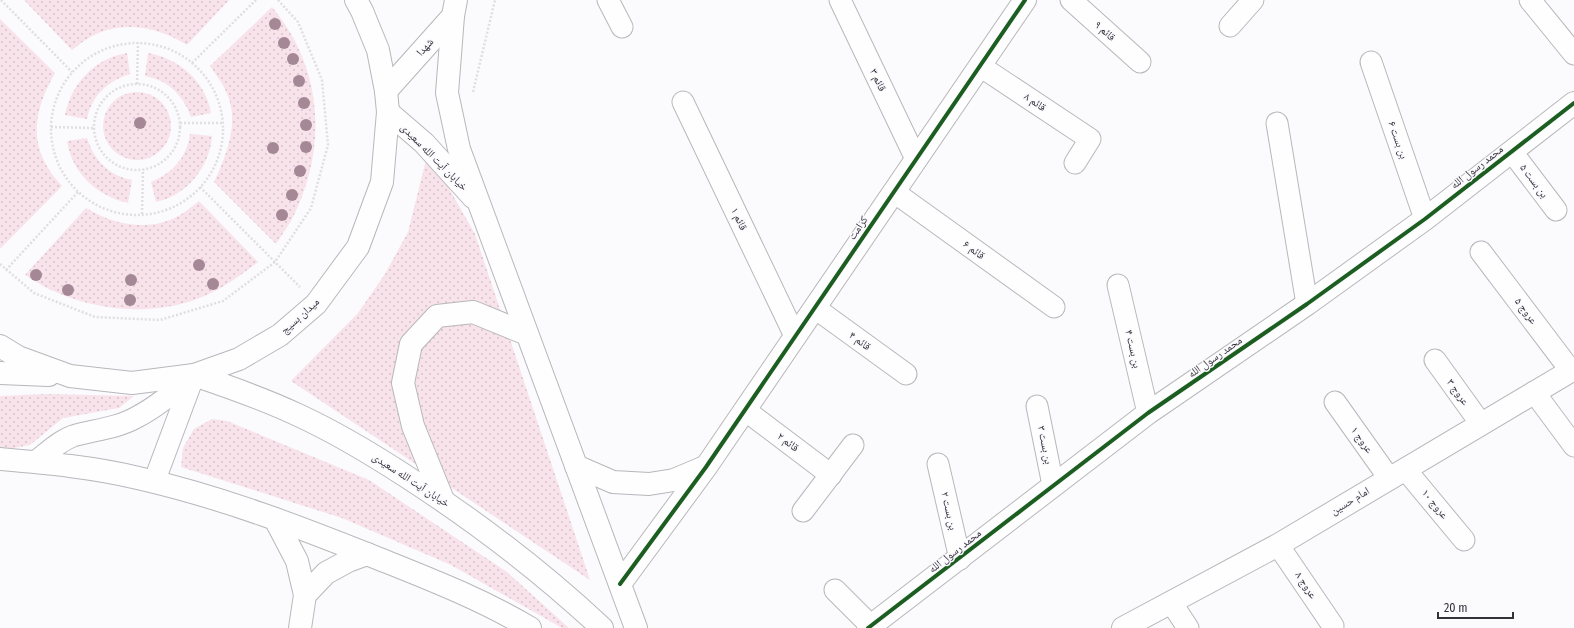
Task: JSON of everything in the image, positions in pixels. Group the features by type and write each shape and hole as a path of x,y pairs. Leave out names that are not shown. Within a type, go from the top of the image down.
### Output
{"main road":[{"name":"میدان بسیج","path":"0,346 18,357 70,376 132,383 194,375 239,359 280,335 316,304 358,247 382,182 387,102 378,50 362,10 356,0"},
{"name":"کرامت","path":"620,584 706,467 1025,0"},
{"name":"شهدا","path":"387,102 455,8"},
{"name":"خیابان آیت الله سعیدی","path":"455,8 447,93 459,149 636,628"},
{"name":"خیابان آیت الله سعیدی","path":"387,102 479,203"},
{"name":"محمد رسول الله","path":"870,627 1148,413 1307,304 1426,219 1574,103"},
{"path":"443,500 413,426 403,383 411,344 437,316 473,312 527,334"},
{"name":"امام حسین","path":"1123,628 1278,545 1572,370"},
{"path":"0,372 70,376"},
{"name":"خیابان آیت الله سعیدی","path":"194,375 244,392 300,416 369,453 443,500 535,568 602,628"},
{"path":"0,459 86,468 138,478 239,505 367,554 457,591 507,614 530,628"},
{"path":"576,466 613,482 649,484 674,480 706,467"},
{"path":"275,519 297,561 305,595 300,628"},
{"path":"305,595 326,573 348,561 367,554"}],"street":[{"path":"608,0 622,27"},
{"name":"قائم ۳","path":"840,0 916,160"},
{"name":"قائم ۹","path":"1070,0 1140,62"},
{"path":"1230,26 1253,0"},
{"path":"1530,0 1574,54"},
{"name":"بن بست ۶","path":"1371,62 1426,219"},
{"name":"قائم ۸","path":"980,66 1090,139 1075,163"},
{"name":"قائم ۱","path":"683,102 795,336"},
{"path":"1277,123 1307,304"},
{"name":"بن بست ۵","path":"1512,152 1556,210"},
{"name":"قائم ۶","path":"894,192 1054,307"},
{"name":"عروج ۵","path":"1481,252 1572,370"},
{"name":"بن بست ۴","path":"1118,285 1148,413"},
{"name":"قائم ۴","path":"814,308 906,374"},
{"name":"عروج ۳","path":"1435,360 1481,424"},
{"path":"35,462 54,447 72,437 137,417 166,398 194,375"},
{"path":"154,482 194,375"},
{"path":"1534,392 1574,446"},
{"name":"عروج ۱","path":"1335,402 1397,473"},
{"name":"بن بست ۳","path":"1037,406 1053,485"},
{"name":"قائم ۲","path":"744,410 831,475"},
{"path":"803,511 853,445"},
{"name":"بن بست ۲","path":"938,464 960,559"},
{"name":"عروج ۱۰","path":"1397,473 1464,540"},
{"name":"عروج ۸","path":"1278,545 1333,626"},
{"path":"835,590 870,627"},
{"path":"1171,602 1188,628"}],"path":[{"path":"1,0 72,72"},
{"path":"192,63 256,0"},
{"path":"0,264 34,294 95,318 160,320 223,301 275,262 311,208 328,145 322,80 298,22 278,0"},
{"path":"472,97 494,0"},
{"path":"127,42 138,43 154,44 174,51 202,71 217,94 224,123 221,152 208,179 187,200 161,212 131,215 102,208 78,192 60,168 51,140 51,127 52,112 61,87 78,65 101,50 127,42"},
{"path":"137,84 138,43"},
{"path":"131,84 145,85 158,89 168,97 176,109 180,123 179,138 173,152 163,162 149,169 134,171 120,167 107,159 98,147 94,128 94,119 98,106 107,96 118,88 131,84"},
{"path":"180,123 224,123"},
{"path":"51,127 94,128"},
{"path":"142,214 143,170"},
{"path":"200,187 316,304"},
{"path":"6,270 78,192"}],"shaded area":[{"path":"24,0 229,0 187,45 177,39 146,28 123,27 101,32 72,50"},
{"path":"272,7 289,31 302,57 311,83 315,111 315,138 311,166 303,194 291,221 276,244 214,182 227,151 232,129 232,118 228,96 210,66"},
{"path":"0,19 55,73 41,103 37,132 43,159 51,173 62,186 0,249"},
{"path":"127,53 130,74 108,85 102,90 89,110 87,119 65,115 73,93 86,74 105,60"},
{"path":"148,53 170,60 189,73 203,91 211,113 191,117 184,102 174,90 161,81 145,76"},
{"path":"130,92 144,92 156,97 166,107 171,119 171,133 166,145 156,155 144,160 130,160 118,155 108,145 103,133 103,119 108,107 118,97"},
{"path":"190,134 212,136 207,159 186,187 167,199 156,202 151,182 166,174 178,163 186,150"},
{"path":"87,138 98,160 104,166 116,175 132,180 128,203 117,200 96,189 80,173 74,163 67,141"},
{"path":"428,152 475,234 590,580 291,381 358,313 385,274 408,232"},
{"path":"199,201 258,262 213,292 173,306 152,309 131,309 89,303 69,297 46,287 25,275 86,208 106,218 126,224 148,225 170,220 185,212"},
{"path":"46,394 134,396 119,408 63,418 30,445 14,448 0,448 0,396"},
{"path":"212,419 227,421 369,480 507,572 569,628 562,628 451,565 342,518 181,467 183,448 194,429"}],"cycle path":[{"path":"620,584 706,467 1025,0"},
{"path":"868,628 1148,413 1307,304 1425,219 1574,103"}]}
